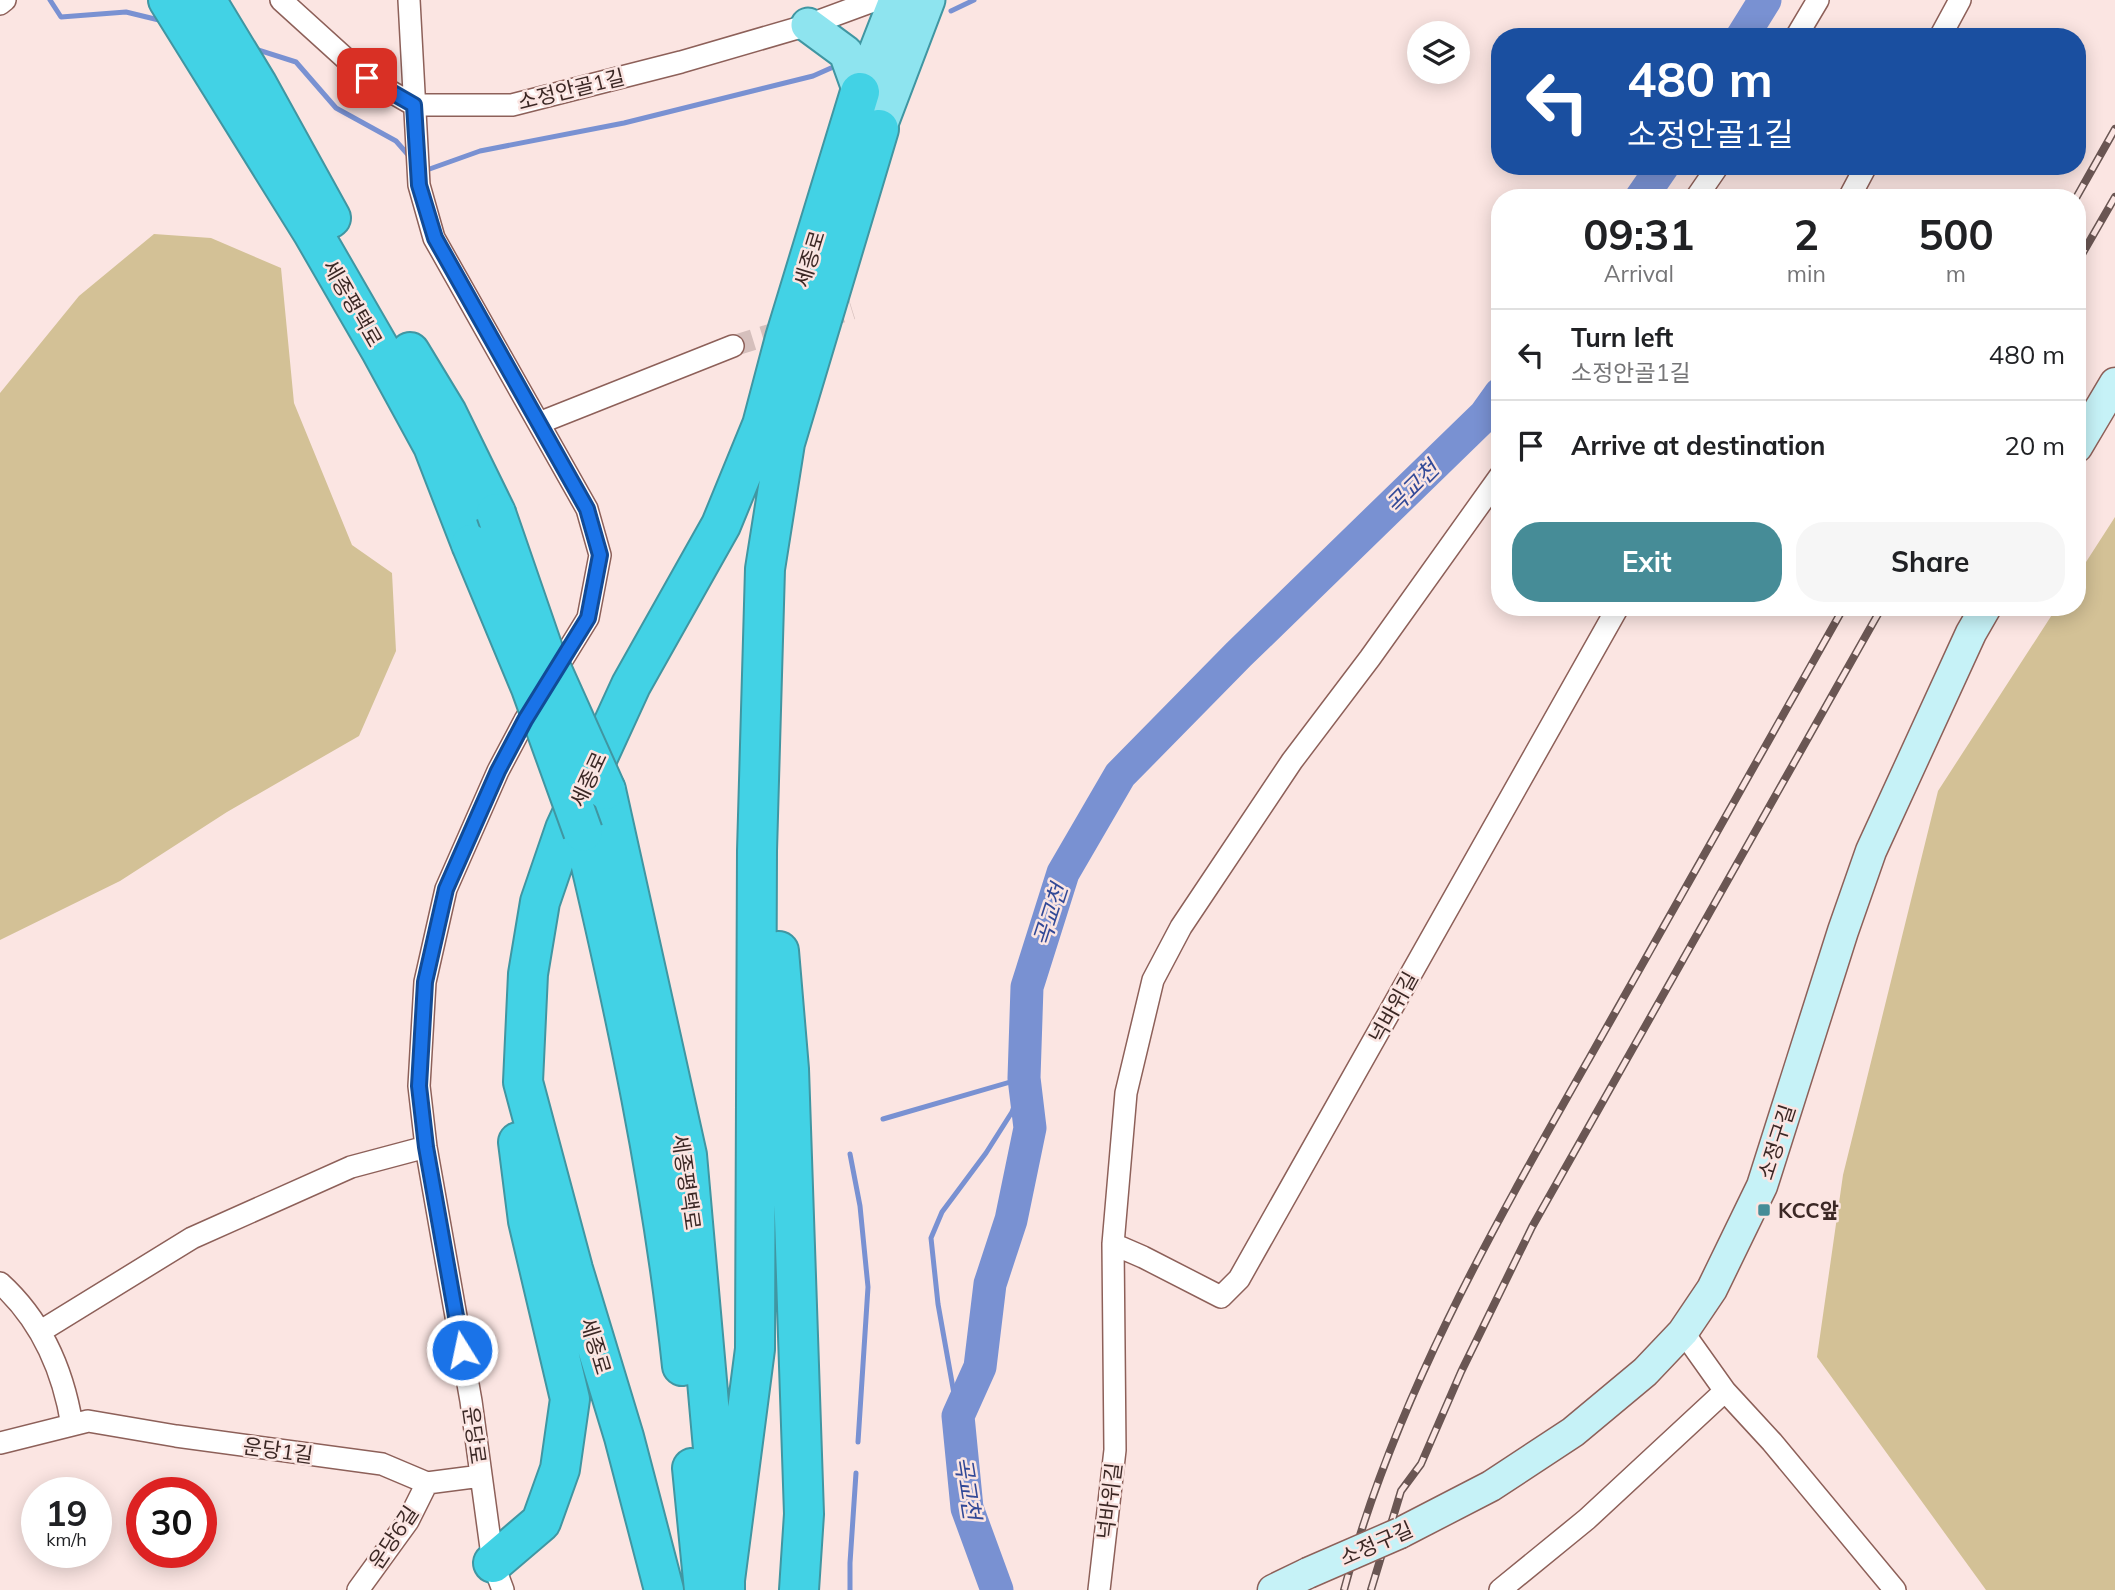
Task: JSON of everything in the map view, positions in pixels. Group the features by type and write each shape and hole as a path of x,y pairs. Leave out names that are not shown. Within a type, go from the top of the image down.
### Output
{"highway":[{"name":"세종평택로","path":"168,0 313,233 433,446 531,688 583,832 620,987 655,1168 718,1587"},
{"name":"세종평택로","path":"205,0 257,84 346,244 447,413 496,513 544,652 606,790 687,1155 718,1587"},
{"name":"세종로","path":"664,1590 624,1437 573,1269 523,1082 528,974 540,902 565,829 631,685 722,525 762,425 800,286 860,92"},
{"name":"세종로","path":"718,1587 755,1349 760,723 765,569 785,443 880,129"},
{"path":"760,723 789,1069 804,1514 800,1590"},
{"path":"498,1576 541,1522 560,1469 570,1399 528,1221 510,1079 528,974"}],"main road":[{"name":"세종로","path":"860,92 896,0"},
{"name":"세종로","path":"880,129 928,0"},
{"path":"808,25 846,53 860,92"}],"street":[{"path":"0,4 5,0"},
{"name":"소정안골1길","path":"281,0 367,78 414,105 512,105 681,62 808,25 876,0"},
{"name":"운당로","path":"409,0 419,185 435,238 587,509 600,555 588,618 525,720 498,771 446,889 425,982 419,1086 426,1147 471,1401 498,1576"},
{"path":"1801,28 1818,0"},
{"path":"1945,28 1960,0"},
{"path":"539,423 733,346"},
{"path":"2086,432 2115,383"},
{"name":"넉바위길","path":"1099,1590 1115,1451 1113,1244 1126,1093 1153,979 1181,927 1292,761 1370,658 1491,488"},
{"name":"넉바위길","path":"1113,1244 1221,1297 1239,1279 1613,616"},
{"name":"소정구길","path":"1273,1590 1400,1533 1492,1486 1573,1432 1645,1372 1683,1332 1712,1289 1762,1186 1871,851 1981,616"},
{"path":"41,1331 192,1238 351,1167 426,1147"},
{"path":"0,1283 41,1331 67,1392 72,1425"},
{"path":"1683,1332 1725,1391 1772,1442 1895,1590"},
{"path":"1500,1590 1587,1519 1725,1391"},
{"name":"운당1길","path":"0,1443 88,1420 176,1436 382,1464 427,1483"},
{"path":"427,1483 481,1476"},
{"name":"운당6길","path":"358,1590 408,1521 427,1483"}],"shaded area":[{"path":"154,234 211,238 281,268 294,403 352,545 392,573 396,651 359,736 227,812 120,881 0,940 0,393 79,296"},
{"path":"2115,517 2115,1590 1986,1590 1817,1357 1843,1175 1938,791 2051,616 2086,616 2086,562"}],"waterway":[{"path":"50,0 61,17 126,12 163,21"},
{"path":"951,11 974,0"},
{"name":"곡교천","path":"1748,28 1765,0"},
{"path":"252,48 296,62 336,108 396,141 410,157"},
{"path":"424,171 480,151 624,123 813,76 831,68"},
{"name":"곡교천","path":"1647,189 1657,175"},
{"name":"곡교천","path":"997,1590 967,1508 958,1416 980,1367 990,1284 1011,1220 1030,1128 1024,1078 1027,987 1063,873 1120,775 1491,407"},
{"path":"883,1119 1024,1078"},
{"path":"958,1416 938,1304 931,1238 942,1212 986,1153 1012,1112 1024,1078"},
{"path":"850,1154 860,1206 868,1287 858,1442"},
{"path":"850,1590 856,1473"}],"tunnel":[{"path":"733,346 852,309"}],"railway":[{"path":"2081,189 2115,129"},
{"path":"2086,247 2115,197"},
{"path":"1344,1590 1365,1519 1390,1450 1418,1382 1483,1250 1839,616"},
{"path":"1371,1590 1401,1491 1421,1464 1461,1372 1532,1227 1877,616"}],"place":[{"name":"KCC앞","path":"1764,1210"}],"route":[{"path":"367,78 414,105 419,185 435,238 587,509 600,555 588,618 525,720 498,771 446,889 425,982 419,1086 426,1147 462,1350"}]}
